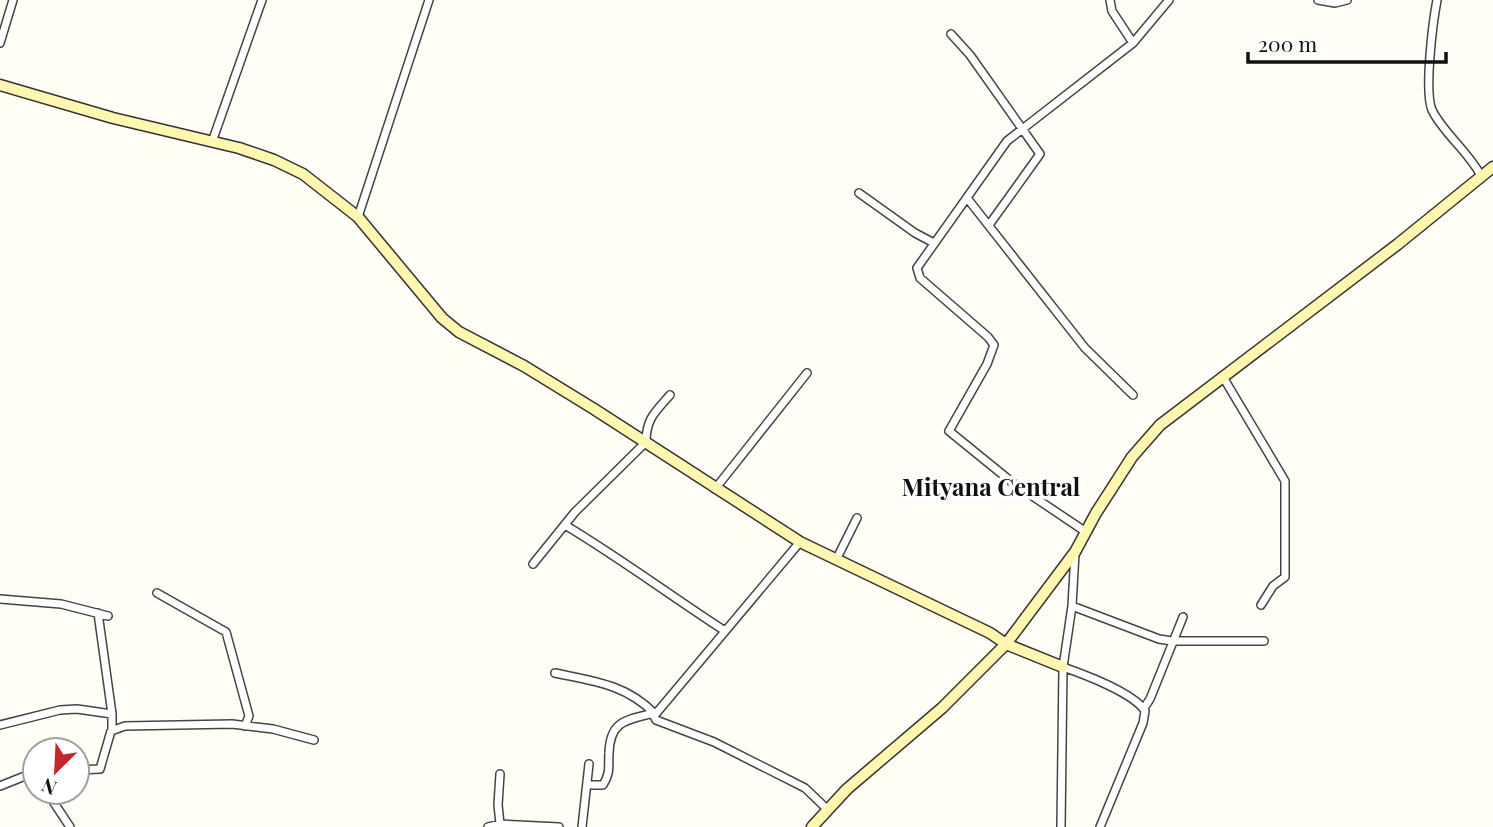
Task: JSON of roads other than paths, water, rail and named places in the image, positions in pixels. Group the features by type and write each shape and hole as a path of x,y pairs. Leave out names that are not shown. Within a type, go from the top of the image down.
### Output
{"street":[{"path":"0,43 13,0"},
{"path":"212,142 262,0"},
{"path":"358,217 429,0"},
{"path":"1110,0 1112,11 1133,43"},
{"path":"1086,532 1013,483 949,431 987,364 994,345 917,273 919,264 1007,141 1133,43 1169,0"},
{"path":"1318,0 1335,4 1348,0"},
{"path":"1437,0 1429,81 1433,110 1474,161 1481,176"},
{"path":"951,34 970,55 1040,154 989,225"},
{"path":"0,85 113,118 262,155 290,168 310,179 358,217 385,253 450,326 524,366 800,542 1006,644 1083,674 1144,708 1146,715 1100,827"},
{"path":"812,827 847,789 942,708 1006,644 1075,552 1132,457 1160,425 1398,244 1493,167"},
{"path":"859,193 915,233 934,243"},
{"path":"967,198 1085,348 1133,395"},
{"path":"715,489 807,373"},
{"path":"1223,377 1286,487 1285,577 1273,586 1261,605"},
{"path":"533,564 565,525 646,442 646,427 651,417 670,395"},
{"path":"836,560 857,518"},
{"path":"565,525 725,631"},
{"path":"587,785 603,785 611,773 609,754 616,726 654,713 800,542"},
{"path":"1061,827 1063,667 1072,606 1075,552"},
{"path":"157,593 226,632 249,716 245,726"},
{"path":"0,599 61,604 108,616"},
{"path":"1072,606 1159,639 1264,641"},
{"path":"91,769 100,769 112,729 97,614"},
{"path":"1144,708 1183,617"},
{"path":"555,673 610,684 625,691 654,713 656,720 715,742 805,788 827,809"},
{"path":"0,724 69,710 112,713"},
{"path":"112,729 125,726 209,724 273,729 314,740"},
{"path":"582,827 589,764"},
{"path":"500,774 500,824"},
{"path":"0,786 21,778"},
{"path":"56,806 70,827"},
{"path":"488,827 500,824 559,827"}],"district":[{"name":"Mityana Central","path":"991,486"}]}
